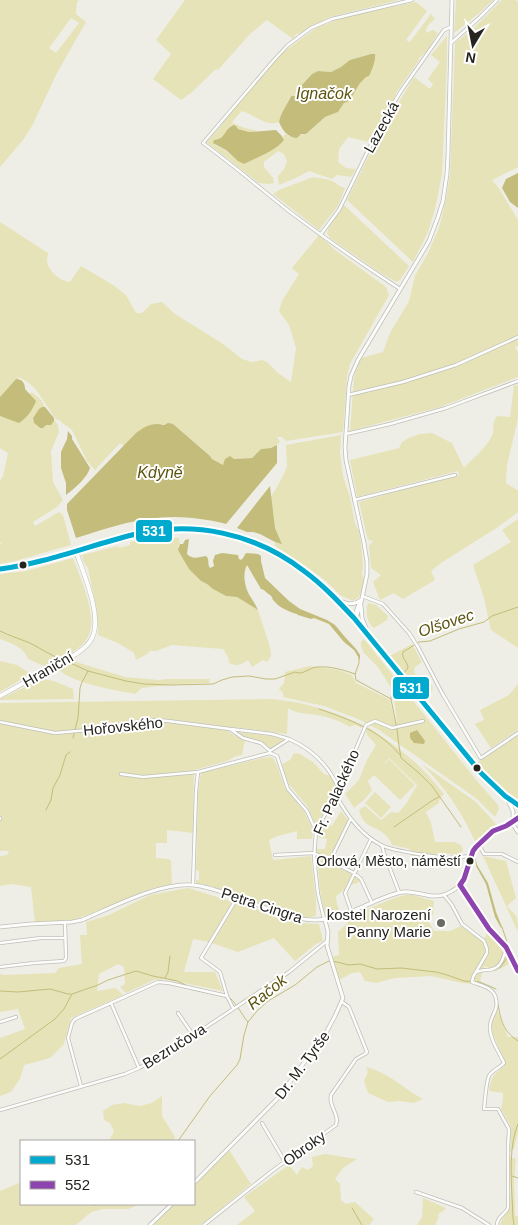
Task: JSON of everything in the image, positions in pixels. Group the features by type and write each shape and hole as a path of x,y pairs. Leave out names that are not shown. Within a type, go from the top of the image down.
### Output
{"main road":[{"path":"0,569 38,562 151,530 186,528 215,531 268,548 285,557 308,574 354,618 481,773 505,796 518,805"},
{"name":"Hraniční","path":"0,696 76,654 93,637 96,625 94,609 76,551"}],"street":[{"path":"400,289 320,234 203,143 288,45 311,28 332,19 412,0"},
{"path":"375,644 363,623 362,599 367,574 367,558 346,460 348,395 351,376 358,360 429,241 443,201 447,174 452,0"},
{"path":"451,43 497,0"},
{"name":"Lazecká","path":"320,234 339,210 381,124 401,91 444,30 451,27"},
{"path":"348,395 403,382 456,364 518,337"},
{"path":"346,434 446,408 518,380"},
{"path":"354,500 455,476"},
{"path":"334,598 349,604 356,603 362,599 383,604 409,633 418,647 481,758 518,733"},
{"path":"354,618 362,599"},
{"name":"Hořovského","path":"0,722 55,733 157,720 230,729 243,738 260,743 270,752"},
{"name":"Fr. Palackého","path":"324,920 318,894 314,853 316,831 339,789 366,725 375,721 392,728 422,721"},
{"path":"230,729 272,734 298,743 310,750 322,761 333,776 339,789"},
{"path":"121,774 143,777 198,772 270,752 288,739"},
{"path":"270,752 277,756 288,789 307,811 316,831"},
{"path":"194,885 198,772"},
{"path":"336,795 351,819 371,839 382,846 439,857 471,856"},
{"path":"505,796 513,811 512,822 518,832"},
{"path":"497,1225 500,1216 508,1208 509,1129 498,1109 484,1109 488,1076 504,1063 490,1030 491,1020 497,1008 496,998 494,993 487,987 472,980 486,953 487,949 484,941 462,924 452,905 444,895 460,885 464,879 471,856 478,845 493,831 518,818"},
{"path":"330,861 351,819"},
{"path":"352,911 345,893 371,839"},
{"path":"478,845 484,854 502,854 518,862"},
{"path":"382,846 399,892"},
{"path":"275,855 314,853 362,878 372,903"},
{"name":"Petra Cingra","path":"0,927 65,923 82,920 144,894 161,889 194,885 309,920 333,918 399,892 416,892 435,896 444,895"},
{"path":"460,885 487,927 506,947 518,971"},
{"path":"233,1008 227,996 220,972 201,958 237,898"},
{"path":"324,920 328,932 327,946 342,995 342,1002"},
{"path":"0,967 64,961 66,958 65,923"},
{"path":"0,943 41,938 65,938"},
{"name":"Bezručova","path":"0,1110 125,1074 139,1068 167,1053 289,972 327,941"},
{"path":"476,972 492,970 498,966 504,958 506,947"},
{"path":"81,1086 68,1038 75,1019 161,982 227,996"},
{"name":"Obroky","path":"204,1225 338,1122 330,1103 331,1095 356,1059 367,1052 348,1007 342,1002"},
{"name":"Dr. M. Tyrše","path":"195,1182 279,1097 330,1027 342,1002"},
{"path":"111,1003 139,1068"},
{"path":"178,1014 193,1035"},
{"path":"0,1022 16,1017"},
{"path":"262,1123 285,1162"},
{"path":"416,1192 462,1208 489,1225"},
{"path":"150,1225 171,1205"}],"shaded area":[{"path":"0,0 79,0 77,2 76,14 86,22 57,73 32,126 23,140 0,167","holes":["71,18 79,23 56,53 49,48"]},
{"path":"185,0 399,0 330,17 296,34 293,39 267,20 250,34 218,70 216,69 181,100 153,79 171,54 156,40"},
{"path":"456,0 493,0 454,33"},
{"path":"502,0 515,0 518,2 518,167 492,180 518,220 518,336 513,339 514,341 518,340 518,347 515,346 518,353 518,377 440,407 350,431 354,377 361,358 383,352 390,333 409,301 415,276 439,228 450,175 455,43 474,28"},
{"path":"416,2 427,11 406,40 410,42 431,14 435,19 430,23 426,33 433,30 438,33 398,90 369,142 348,137 339,149 338,162 346,168 356,169 351,177 337,175 332,179 309,171 279,185 278,176 284,169 287,161 284,154 278,151 264,162 264,167 273,178 274,183 259,183 206,142 282,53 316,28 344,17","holes":["371,54 375,58 371,71 360,83 351,98 344,103 338,112 325,117 306,134 289,136 286,134 282,137 284,140 281,144 244,164 215,145 214,140 223,138 232,125 249,132 258,131 232,123 242,111 265,122 279,122 290,96 297,96 301,86 312,74 318,71 331,72 350,60"]},
{"path":"447,36 442,174 428,232 413,262 347,200 378,137 414,77 430,89 433,84 428,79 440,62 431,55"},
{"path":"313,177 332,181 345,188 338,206 319,230 273,194"},
{"path":"344,205 409,266 400,280 396,282 379,272 330,238 327,233 329,227"},
{"path":"0,222 48,253 48,265 55,275 62,280 70,282 81,266 126,295 136,313 142,313 151,304 162,302 175,314 223,344 242,359 252,362 262,360 267,362 291,382 296,348 289,325 279,311 282,301 299,274 292,268 319,235 335,250 386,287 389,295 350,364 347,377 343,432 286,441 282,437 277,437 280,442 277,445 261,449 252,458 234,459 223,465 212,459 173,424 155,424 135,434 124,446 120,443 95,470 87,461 72,430 60,420 57,420 37,391 29,383 19,377 0,397"},
{"path":"518,385 518,418 507,465 506,483 518,490 518,512 431,571 435,580 403,599 394,593 380,600 373,582 381,575 371,568 369,546 373,541 369,540 367,536 359,502 459,475 458,471 357,497 350,460 399,448 402,442 409,438 420,434 432,433 452,443 464,468 491,438 497,416 510,417 514,386"},
{"path":"32,392 41,400 45,407 39,409 33,418 34,423 39,428 54,420 58,425 59,432 51,451 53,482 63,500 57,507 33,522 35,526 59,512 63,515 71,545 0,564 0,544 2,543 0,542 0,481 3,476 8,453 0,448 0,416 18,422 22,421 30,412 29,394"},
{"path":"341,435 340,453 343,476 350,497 355,524 359,531 362,550 362,574 364,580 359,597 353,601 340,595 326,581 275,546 275,542 282,543 275,528 270,498 287,466 286,445"},
{"path":"518,519 518,648 491,630 484,598 473,565 511,542 502,530"},
{"path":"152,538 179,538 180,544 178,546 189,569 201,581 226,596 237,597 258,610 270,647 271,656 267,662 263,660 252,667 248,660 235,665 229,663 223,649 172,645 156,651 150,651 136,660 134,653 118,643 98,635 95,602 88,568 84,563 82,555 118,546 119,548 130,545 130,542"},
{"path":"73,558 85,590 91,614 89,636 75,651 46,667 28,659 17,646 0,639 0,574 26,571"},
{"path":"368,603 376,605 388,616 387,620 374,628 367,617"},
{"path":"364,639 498,805 499,809 495,817 478,800 379,730 358,719 324,706 283,697 283,693 279,689 284,683 285,672 310,666 338,670 352,675 356,683 390,700 395,722 397,722 393,691 378,667 364,653 361,642"},
{"path":"412,644 422,662 415,667 414,672 424,687 431,684 433,688 431,693 425,698 390,656"},
{"path":"0,661 17,665 28,672 27,676 0,692"},
{"path":"73,661 125,677 159,680 210,679 209,683 142,688 135,694 82,682 71,678 58,668"},
{"path":"41,679 54,681 73,689 74,699 0,700 0,699"},
{"path":"518,684 518,730 491,748 475,724 484,720 480,710 509,695"},
{"path":"272,699 296,702 319,708 363,725 362,728 355,725 350,727 329,718 298,712 288,708 287,734 224,727 233,735 245,740 242,755 194,770 193,833 167,830 167,843 156,843 156,858 169,859 171,861 172,885 143,892 70,921 35,922 31,887 11,884 0,886 0,856 7,855 9,851 0,851 0,703"},
{"path":"368,727 409,757 444,794 439,803 426,812 431,823 435,842 454,842 461,845 463,850 459,855 437,853 433,862 413,861 410,849 392,845 384,834 361,817 359,810 365,806 381,820 391,812 398,813 406,804 417,785 389,758 381,767 389,759 415,785 400,800 374,775 368,781 372,790 354,808 345,794 359,780 367,760 376,745 367,735"},
{"path":"238,732 271,736 284,740 270,749 261,743 242,736"},
{"path":"518,735 518,799 496,782 478,762"},
{"path":"294,753 300,754 313,762 324,774 331,776 337,789 316,825 307,806 288,783 282,764 290,760"},
{"path":"272,757 285,788 304,811 313,830 312,839 297,839 297,831 269,840 273,860 311,856 316,916 303,918 210,886 196,884 196,880 199,880 199,871 196,870 198,791 201,773"},
{"path":"422,764 476,802 497,825 476,843 453,801"},
{"path":"375,792 391,807 381,818 365,803"},
{"path":"341,811 348,820 329,859 316,853 316,849 325,849 327,839 318,837 323,822 332,826"},
{"path":"483,856 506,861 516,898 507,906 516,916 518,932"},
{"path":"317,857 360,880 360,882 348,886 336,896 340,912 325,917 320,890"},
{"path":"188,888 302,923 319,924 323,941 316,944 295,961 274,938 238,952 209,942 193,939 184,972 215,972 223,991 164,979 154,980 126,993 120,987 125,984 124,967 118,964 99,974 97,991 116,988 123,995 71,1018 64,1044 50,1058 24,1065 20,1079 11,1092 0,1096 0,1038 25,1029 18,1009 0,1012 0,974 55,973 59,968 82,964 80,935 87,935 86,922 109,915 150,895"},
{"path":"407,895 434,901 433,915 427,919 434,931 450,931 461,926 482,941 487,934 503,951 509,964 496,971 485,966 479,987 431,976 395,978 376,983 365,981 360,972 352,973 339,980 332,957 339,955 338,932 348,923 345,918 397,897"},
{"path":"497,1010 508,1037 518,1037 518,1132 514,1149 510,1152 511,1127 501,1109 503,1093 489,1091 493,1077 504,1067 503,1057 492,1029 492,1022"},
{"path":"366,1067 382,1073 423,1099 414,1103 388,1102 368,1093 364,1081 368,1072"},
{"path":"162,1096 162,1116 175,1137 174,1140 110,1140 114,1131 110,1123 104,1120 103,1111 112,1105 124,1103 140,1106 152,1103"},
{"path":"229,1150 251,1184 201,1225 152,1225 173,1205 195,1205 195,1184"},
{"path":"325,1154 357,1159 343,1168 335,1179 340,1184 341,1200 346,1204 355,1202 374,1219 369,1225 237,1225 255,1211 244,1197 289,1165 297,1175 302,1167 308,1170 313,1166 312,1157"},
{"path":"510,1157 516,1159 514,1179 515,1216 518,1216 518,1225 500,1225 510,1203"},
{"path":"20,1183 20,1205 138,1205 128,1209 103,1209 91,1212 76,1225 0,1225 0,1191"},
{"path":"423,1198 446,1208 439,1213 435,1225 417,1225 422,1217"}],"water":[{"name":"Ignačok","path":"375,54 375,56 374,65 369,76 360,83 351,98 344,103 338,112 325,117 306,134 301,134 297,138 286,133 279,122 281,115 291,96 297,96 301,86 312,74 318,71 331,72 350,60"},
{"path":"234,125 238,129 249,132 276,130 284,140 271,151 244,164 213,143 214,140 221,138"},
{"path":"518,173 518,208 510,202 502,188 506,179"},
{"path":"16,379 23,382 25,389 36,401 25,419 19,423 0,416 0,397"},
{"path":"42,407 45,407 54,418 54,421 51,425 40,428 34,423 33,418"},
{"name":"Kdyně","path":"173,424 212,459 223,465 225,459 230,456 234,459 252,458 261,449 277,445 277,463 226,524 189,518 156,518 125,523 76,538 67,510 67,504 135,434 148,426"},
{"path":"68,431 90,468 77,486 66,495 66,483 61,468 61,452 67,439"},
{"path":"270,486 275,528 282,544 260,534 237,528"},
{"path":"189,539 187,554 193,558 206,556 210,568 214,566 215,555 222,553 238,555 241,560 246,553 261,556 265,578 300,609 335,625 356,649 360,655 360,660 354,650 344,642 329,624 285,610 277,604 270,595 261,589 247,565 244,577 248,593 258,610 237,597 226,596 201,581 189,569 178,550 180,544"},
{"path":"417,730 425,741 424,744 414,743 410,738 410,733"},
{"path":"477,865 488,883 501,928 495,917 486,884"}],"waterway":[{"name":"Olšovec","path":"402,675 408,668 403,652 419,642 430,641 459,629 484,622 492,616 518,607"},
{"path":"0,631 30,643 62,660"},
{"path":"359,658 355,674 356,680 391,699 401,758 432,786 461,827"},
{"path":"66,661 88,671 144,684 213,684 232,677 249,676 275,679 318,667 327,667 355,674"},
{"path":"73,738 78,718 80,688 88,671"},
{"name":"Olšovec","path":"391,699 392,689 399,678"},
{"path":"319,709 363,726 392,746 400,755"},
{"path":"46,810 66,755 70,752"},
{"path":"394,827 439,797"},
{"path":"475,859 477,866"},
{"path":"502,927 510,951"},
{"path":"500,968 509,955"},
{"path":"165,978 168,972 170,956"},
{"name":"Račok","path":"230,998 248,1022 268,1001 295,985 317,967 329,961 349,965 360,964 377,969 401,968 436,972 464,981 480,982 496,989"},
{"name":"Račok","path":"0,1059 55,1019 64,1009 72,994 136,971 186,985"},
{"path":"0,991 18,992 50,989 71,994"},
{"name":"Račok","path":"194,990 226,997"},
{"path":"498,1004 504,1025 509,1033 518,1041"},
{"path":"179,1140 210,1096 237,1065 248,1022"},
{"path":"514,1225 511,1160 513,1141 518,1124"},
{"path":"512,1176 518,1178"},
{"path":"352,1208 362,1225"}],"transit line":[{"name":"531","path":"0,569 50,559 132,535 178,529 223,533 265,547 304,571 336,599 354,618 481,773 505,796 518,805"},
{"name":"552","path":"460,885 476,847 493,831 506,826 518,818"},
{"name":"552","path":"460,885 489,929 506,947 518,971"}],"place":[{"name":"Orlová, Město, náměstí","path":"470,861"},
{"name":"kostel Narození Panny Marie","path":"441,923"}]}
